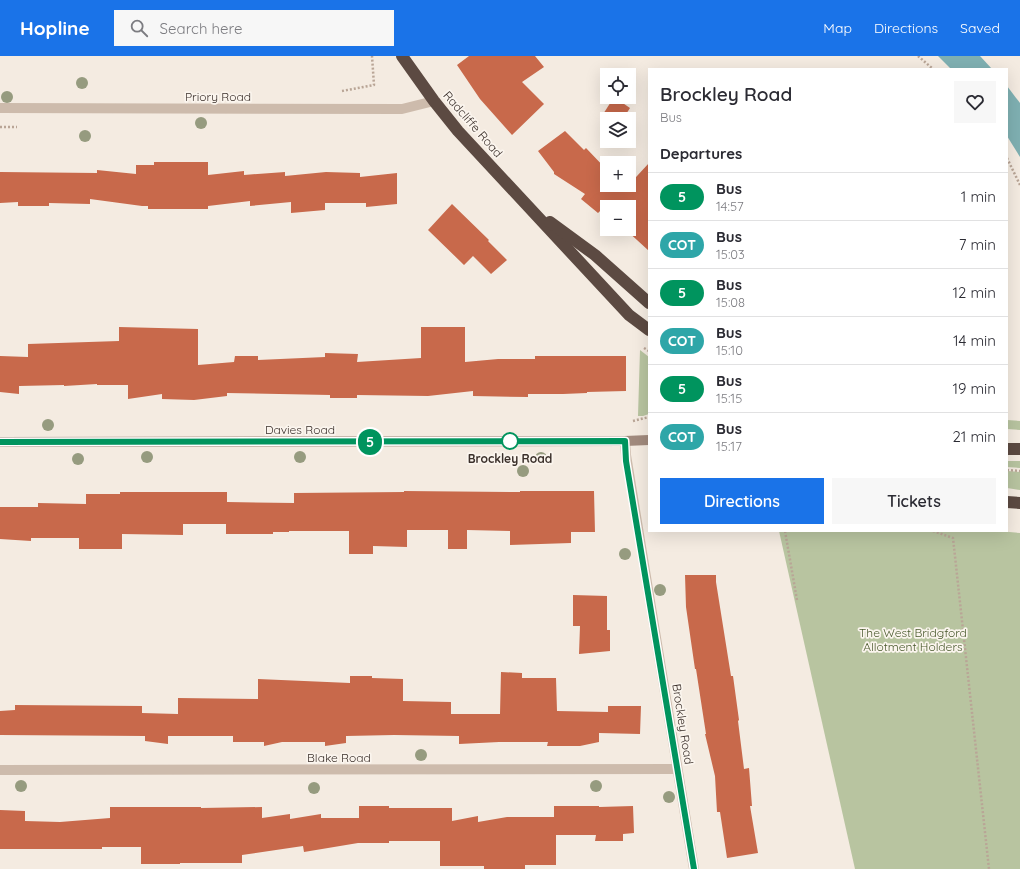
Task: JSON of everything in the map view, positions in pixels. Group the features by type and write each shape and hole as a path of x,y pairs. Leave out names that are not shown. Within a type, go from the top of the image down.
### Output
{"highway":[{"name":"Radcliffe Road","path":"402,56 434,101 458,131 628,315 648,329"},
{"name":"Radcliffe Road","path":"528,206 595,255 648,302"},
{"path":"1008,449 1020,449"},
{"path":"1008,502 1020,503"}],"street":[{"name":"Priory Road","path":"0,108 402,110 434,101"},
{"name":"Davies Road","path":"0,442 648,440"},
{"name":"Brockley Road","path":"625,441 626,461 694,869"},
{"name":"Blake Road","path":"0,770 677,770"}],"path":[{"path":"918,56 932,68"},
{"path":"1008,160 1020,185"},
{"path":"633,421 648,417"},
{"path":"1008,470 1020,471"},
{"path":"785,532 797,600"},
{"path":"936,532 953,538 990,869"}],"green space":[{"path":"640,350 648,356 648,414 638,416"},
{"path":"1008,420 1020,421 1020,430 1008,429"},
{"path":"1008,461 1020,461 1020,468 1008,467"},
{"path":"1008,471 1020,472 1020,490 1008,488"},
{"name":"The West Bridgford Allotment Holders","path":"779,532 1020,533 1020,869 855,869"}],"water":[{"path":"938,56 980,56 991,68 950,68"},
{"path":"1008,87 1020,103 1020,157 1008,138"}],"building":[{"path":"469,56 535,56 544,67 522,82 544,104 512,135 480,99 457,65"},
{"path":"610,104 624,104 630,108 627,112 604,112"},
{"path":"565,131 584,150 586,148 600,163 600,192 636,192 636,177 648,164 648,250 633,236 636,236 636,200 600,200 600,211 598,213 581,199 585,194 554,174 538,151"},
{"path":"154,162 208,162 208,175 244,171 244,175 285,172 285,176 326,172 360,173 360,177 397,173 397,204 366,207 366,203 325,203 325,210 291,213 291,202 250,206 250,201 208,206 208,209 148,209 148,206 90,199 90,204 49,203 49,206 18,206 18,202 0,203 0,172 97,173 97,170 136,174 136,165 154,165"},
{"path":"452,204 507,260 491,274 473,256 464,265 428,230"},
{"path":"119,327 198,329 198,365 234,362 235,356 258,356 258,360 325,357 325,353 358,354 357,362 421,358 421,327 465,327 465,362 498,359 535,359 535,356 626,356 626,391 528,394 528,397 473,396 473,391 428,396 357,395 357,398 330,398 330,395 227,393 227,396 194,400 162,399 162,394 128,399 128,385 97,384 19,386 19,394 0,392 0,356 28,357 28,344 119,341"},
{"path":"404,491 594,491 595,532 571,532 571,543 510,545 510,531 467,530 467,549 448,549 448,530 407,530 407,547 373,546 373,554 349,554 349,531 289,531 273,532 273,534 226,534 226,524 183,524 183,535 122,534 122,549 79,549 79,538 31,538 31,541 0,539 0,507 38,507 38,503 86,504 86,494 120,494 120,492 227,492 227,502 294,503 294,493"},
{"path":"685,575 716,575 731,676 733,676 744,769 749,768 752,806 750,806 758,853 727,858 720,812 717,812 715,776 705,734 695,669 686,607"},
{"path":"573,595 607,596 607,630 610,630 610,651 579,654 580,626 573,626"},
{"path":"501,672 522,673 522,678 556,678 557,711 608,712 608,706 641,706 640,734 599,733 599,742 580,746 547,746 548,742 459,744 459,736 346,736 346,743 325,746 325,742 282,742 264,746 264,742 233,742 233,736 168,736 168,744 145,741 145,736 0,735 0,711 15,710 15,705 142,706 142,713 178,714 178,698 258,699 258,679 350,683 350,676 372,676 372,678 403,679 403,701 451,702 451,714 500,714"},
{"path":"359,806 389,806 389,808 452,808 452,821 478,816 478,822 507,817 554,817 554,806 633,806 634,833 623,834 623,841 595,841 596,835 556,835 556,865 525,865 525,869 484,869 484,866 440,866 440,841 389,841 389,843 358,843 304,852 303,846 242,855 242,863 141,864 141,847 102,847 102,849 0,849 0,810 25,811 25,821 60,822 110,818 110,807 262,807 262,818 290,814 290,819 321,814 321,818 359,818"}],"bus line":[{"name":"5","path":"0,442 625,441 626,461 694,869"}],"place":[{"name":"Brockley Road","path":"510,441"}]}
